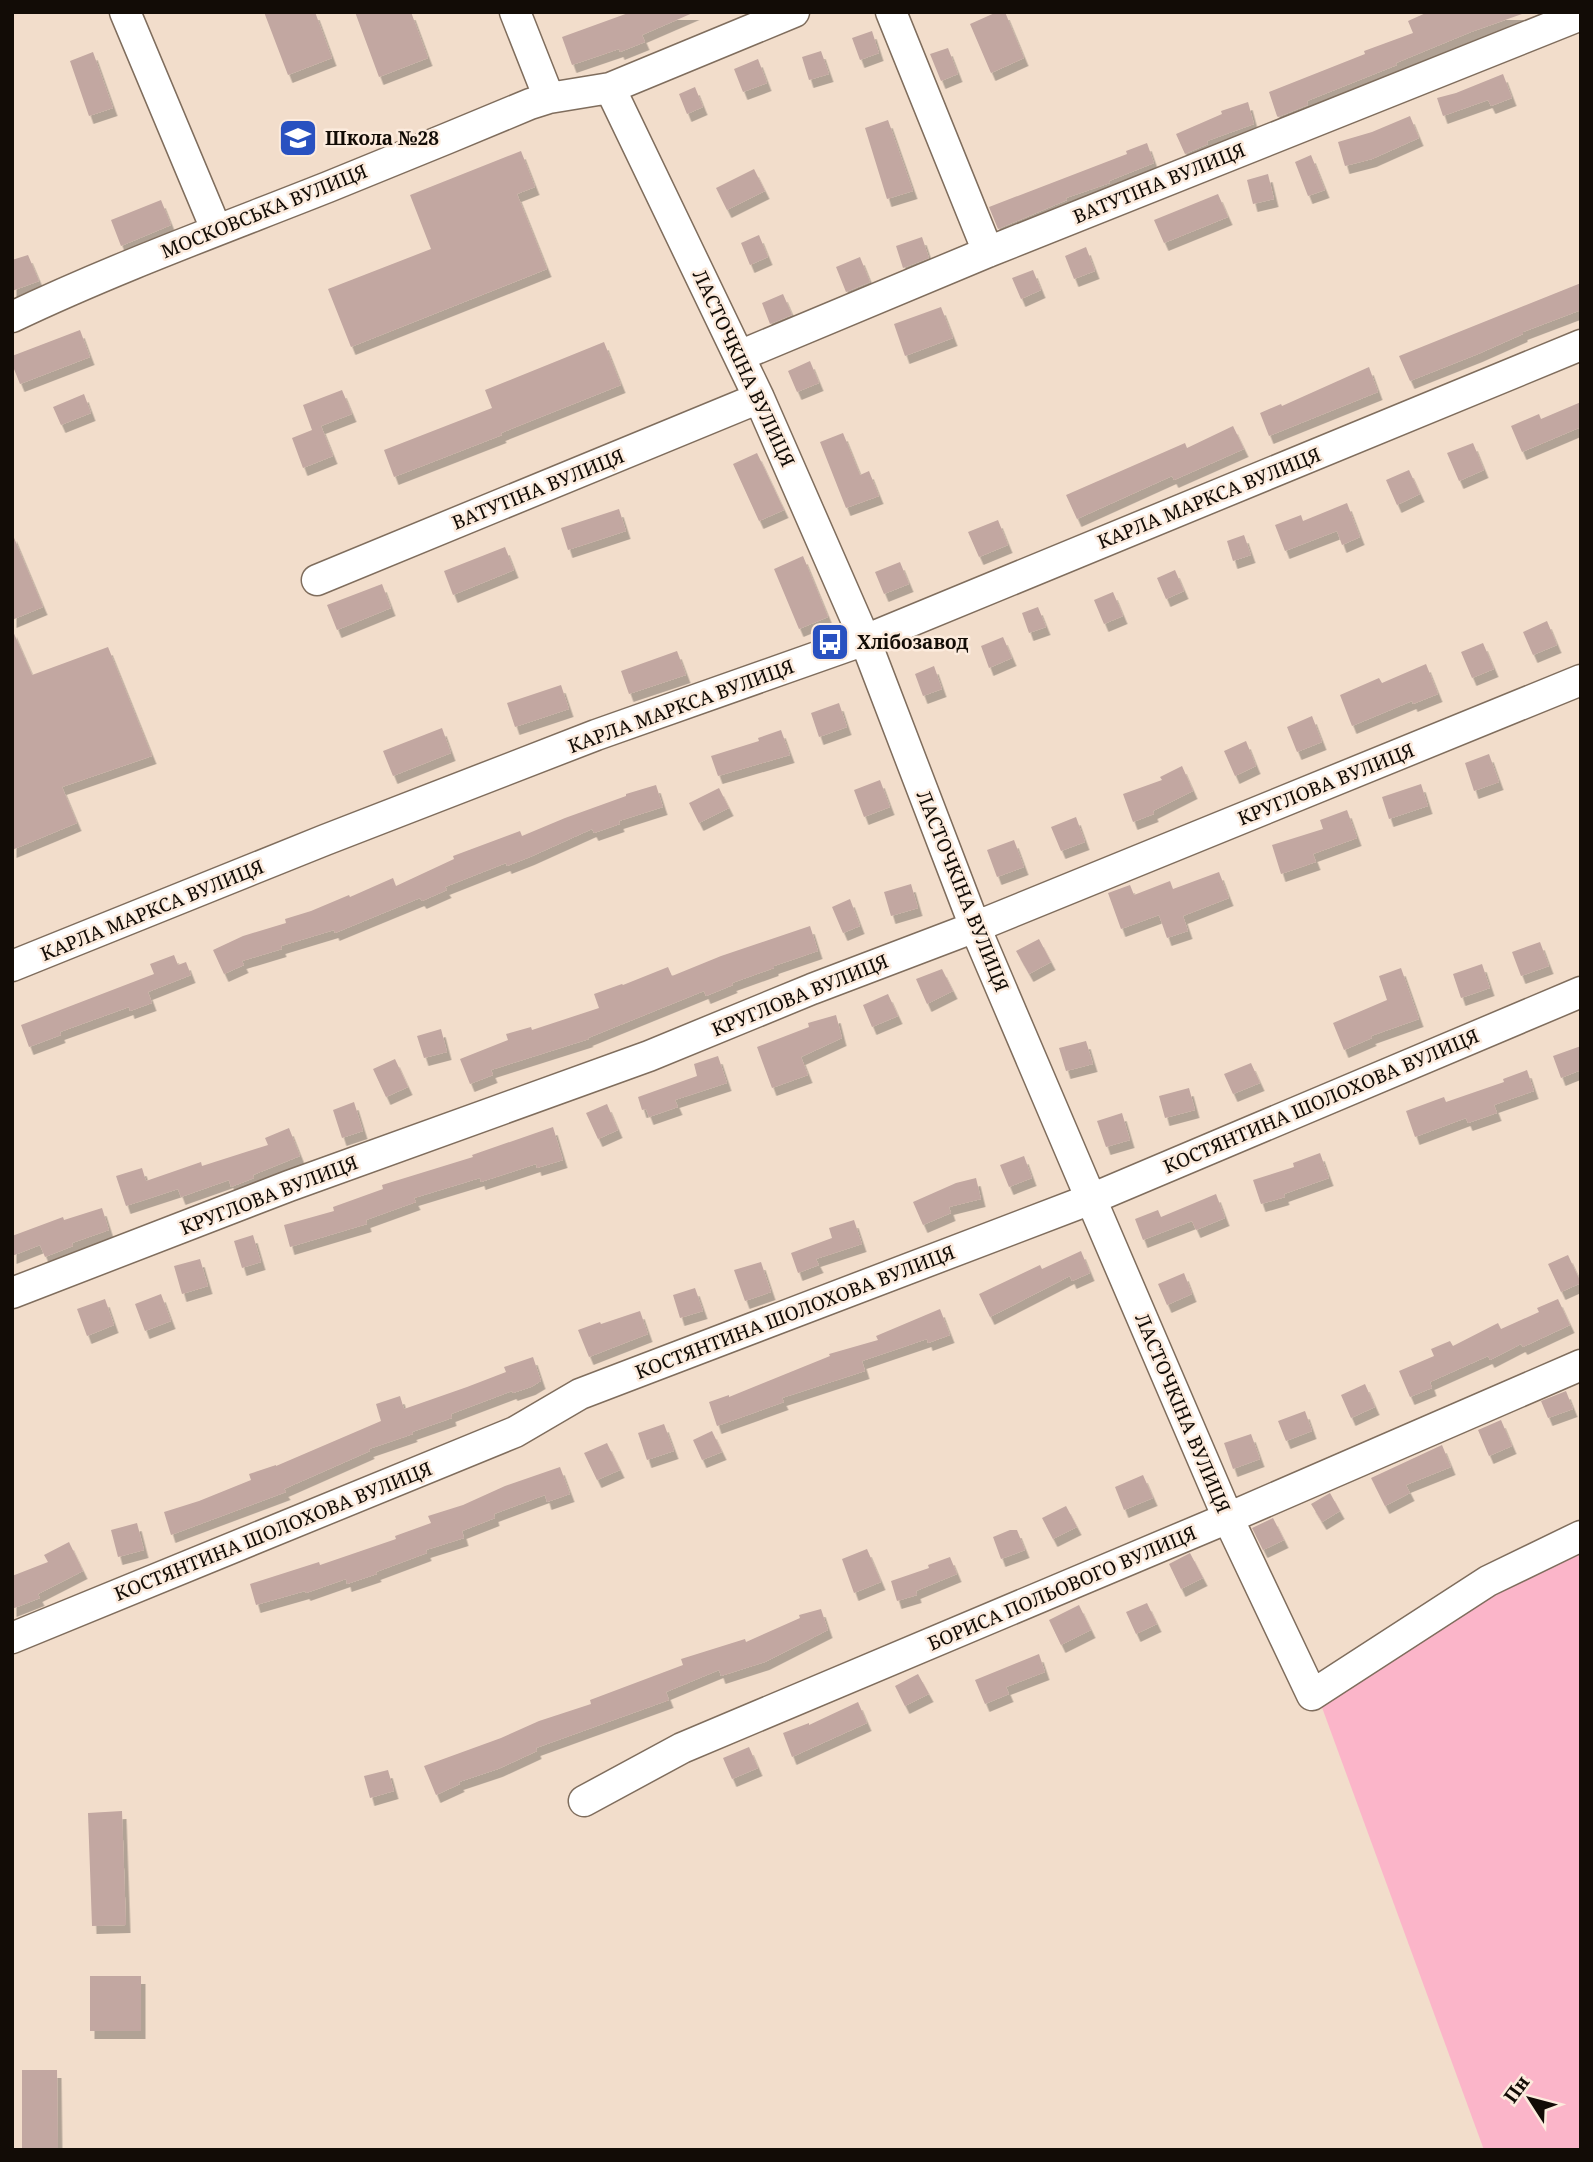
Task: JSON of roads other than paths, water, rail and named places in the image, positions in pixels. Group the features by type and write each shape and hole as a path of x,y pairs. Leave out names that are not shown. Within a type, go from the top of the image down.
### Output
{"street":[{"path":"125,12 216,229"},
{"path":"515,12 549,98"},
{"name":"МОСКОВСЬКА ВУЛИЦЯ","path":"12,317 216,229 549,98 610,88 794,12"},
{"path":"891,12 988,252"},
{"name":"ВАТУТІНА ВУЛИЦЯ","path":"739,356 988,252 1581,15"},
{"name":"ЛАСТОЧКІНА ВУЛИЦЯ","path":"610,88 760,397 865,640 975,927 1228,1518 1312,1695 1488,1581 1581,1536"},
{"name":"КАРЛА МАРКСА ВУЛИЦЯ","path":"12,966 325,840 596,736 865,640 1581,345"},
{"name":"ВАТУТІНА ВУЛИЦЯ","path":"317,580 760,397"},
{"name":"КРУГЛОВА ВУЛИЦЯ","path":"12,1293 289,1186 649,1056 812,989 975,927 1581,680"},
{"name":"КОСТЯНТИНА ШОЛОХОВА ВУЛИЦЯ","path":"12,1639 514,1432 580,1394 1091,1199 1581,992"},
{"name":"БОРИСА ПОЛЬОВОГО ВУЛИЦЯ","path":"584,1801 682,1748 1228,1518 1581,1365"}],"place":[{"name":"Школа №28","path":"298,138"},
{"name":"Хлібозавод","path":"830,642"}]}
